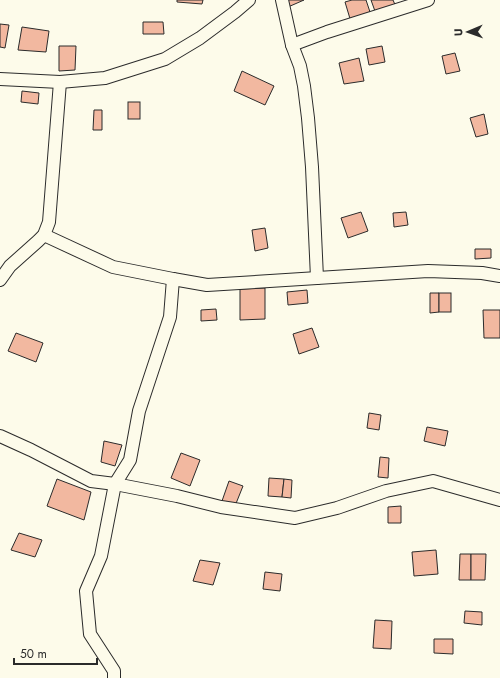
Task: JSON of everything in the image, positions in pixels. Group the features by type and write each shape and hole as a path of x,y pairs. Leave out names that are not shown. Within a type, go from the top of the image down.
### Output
{"street":[{"path":"0,79 60,82 105,78 165,59 200,38 249,0"},
{"path":"282,0 292,46 300,66 304,86 308,118 317,278"},
{"path":"292,46 327,32 370,19 404,3 428,0"},
{"path":"0,280 10,266 44,235 49,222 60,82"},
{"path":"44,235 113,267 207,285 428,272 482,273 500,276"},
{"path":"114,678 114,671 90,634 86,591 101,556 115,484 130,460 139,411 170,317 173,279"},
{"path":"0,436 91,481 115,484 176,496 221,507 295,518 337,508 386,491 433,481 500,500"}],"building":[{"path":"177,0 203,0 202,4 177,2"},
{"path":"287,0 304,0 288,7"},
{"path":"352,0 366,0 371,15 351,22 345,2"},
{"path":"371,0 393,0 396,7 376,14"},
{"path":"143,22 163,22 164,34 143,34"},
{"path":"0,24 9,25 5,48 0,47"},
{"path":"22,27 49,31 46,52 18,50"},
{"path":"59,46 76,46 75,70 59,71"},
{"path":"382,46 385,62 369,65 366,49"},
{"path":"455,53 460,71 446,74 442,56"},
{"path":"359,58 364,81 344,84 339,63"},
{"path":"242,71 274,86 265,105 234,91"},
{"path":"22,91 39,93 38,104 21,102"},
{"path":"128,102 140,102 140,119 128,119"},
{"path":"94,110 102,110 102,130 93,130"},
{"path":"484,114 488,134 476,137 470,118"},
{"path":"361,212 368,231 348,238 341,218"},
{"path":"406,212 408,225 394,227 393,213"},
{"path":"265,228 268,248 255,251 252,230"},
{"path":"475,249 491,249 491,258 475,259"},
{"path":"265,288 265,319 240,320 240,289"},
{"path":"307,290 308,303 288,305 287,292"},
{"path":"430,293 439,293 439,312 430,313"},
{"path":"439,293 451,293 451,312 439,312"},
{"path":"216,309 217,320 201,321 201,310"},
{"path":"483,310 500,310 500,338 484,338"},
{"path":"312,328 319,347 299,354 293,334"},
{"path":"16,333 43,343 36,362 8,351"},
{"path":"369,413 381,415 379,430 367,428"},
{"path":"427,427 448,431 445,446 424,441"},
{"path":"104,441 122,445 115,466 101,462"},
{"path":"181,453 200,460 190,486 171,478"},
{"path":"380,457 389,458 388,478 378,477"},
{"path":"269,478 284,479 282,497 268,496"},
{"path":"57,479 91,492 84,520 47,506"},
{"path":"284,479 292,480 291,498 282,497"},
{"path":"229,481 243,486 235,506 222,501"},
{"path":"401,506 401,523 388,523 388,507"},
{"path":"19,533 42,540 35,557 11,550"},
{"path":"436,550 438,574 414,576 412,552"},
{"path":"460,554 471,554 471,580 459,580"},
{"path":"471,554 486,554 485,580 471,580"},
{"path":"200,560 220,563 213,585 193,581"},
{"path":"265,572 282,574 280,591 263,589"},
{"path":"465,611 482,612 482,625 464,623"},
{"path":"375,620 392,621 391,649 373,648"},
{"path":"434,639 453,639 453,654 434,653"}]}
